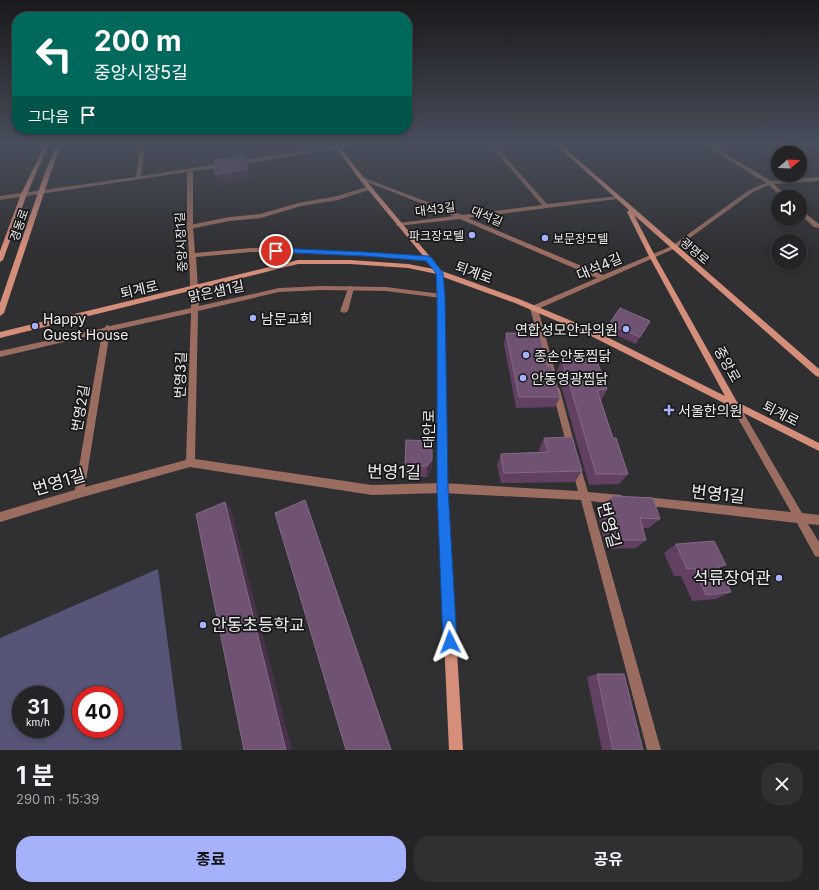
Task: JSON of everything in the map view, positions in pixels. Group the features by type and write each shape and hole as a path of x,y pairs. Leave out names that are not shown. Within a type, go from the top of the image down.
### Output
{"street":[{"name":"경동로","path":"0,260 31,179"},
{"name":"경동로","path":"0,313 47,179"},
{"path":"0,198 131,179"},
{"name":"중앙시장1길","path":"190,179 191,256 195,288"},
{"path":"362,179 440,273"},
{"name":"대석길","path":"362,179 461,217 601,277"},
{"path":"522,179 546,206"},
{"name":"광명로","path":"597,179 628,208 744,306 819,374"},
{"path":"763,179 778,190"},
{"name":"대석4길","path":"534,308 601,277 674,247 751,191 770,183 819,179"},
{"path":"190,227 229,219 261,216 300,204 338,198 370,188"},
{"name":"대석3길","path":"399,224 617,197"},
{"name":"중앙로","path":"628,208 652,256 734,404 819,552"},
{"path":"807,217 818,226"},
{"path":"191,256 251,250 365,254 428,259"},
{"name":"퇴계로","path":"0,335 298,262 350,262 408,266 440,273 534,308 588,331 819,447"},
{"name":"대안로","path":"440,273 442,488 456,750"},
{"name":"번영3길","path":"190,463 195,288"},
{"name":"맑은샘1길","path":"0,354 107,328 279,290 321,288 386,289 441,296"},
{"path":"344,311 350,288"},
{"name":"번영길","path":"534,308 654,750"},
{"name":"번영2길","path":"79,493 107,328"},
{"name":"번영1길","path":"0,518 79,493 190,463 372,490 442,488 585,496 819,520"}],"shaded area":[{"path":"158,569 182,750 0,750 0,638"}],"building":[{"path":"620,308 650,321 640,337 609,324"},
{"path":"506,333 539,333 548,367 551,365 560,397 519,397"},
{"path":"582,350 596,358 607,389 597,390 613,438 616,438 628,474 596,474 562,359"},
{"path":"572,437 582,471 504,473 501,454 548,452 544,438"},
{"path":"406,440 432,441 432,460 427,466 405,466"},
{"path":"614,496 653,498 660,519 640,518 646,540 615,540 605,502"},
{"path":"305,500 391,750 346,750 275,513"},
{"path":"225,502 286,750 244,750 196,514"},
{"path":"714,541 726,565 718,566 731,592 706,595 694,568 687,569 676,544"},
{"path":"597,674 624,674 643,750 613,750"}],"place":[{"name":"파크장모텔","path":"472,235"},
{"name":"보문장모텔","path":"545,238"},
{"name":"남문교회","path":"253,318"},
{"name":"Happy Guest House","path":"35,326"},
{"name":"연합성모안과의원","path":"626,329"},
{"name":"종손안동찜닭","path":"526,355"},
{"name":"안동영광찜닭","path":"523,378"},
{"name":"서울한의원","path":"669,410"},
{"name":"석류장여관","path":"779,578"},
{"name":"안동초등학교","path":"203,625"}],"route":[{"path":"276,251 365,254 428,259 440,273 442,488 450,642"}]}
